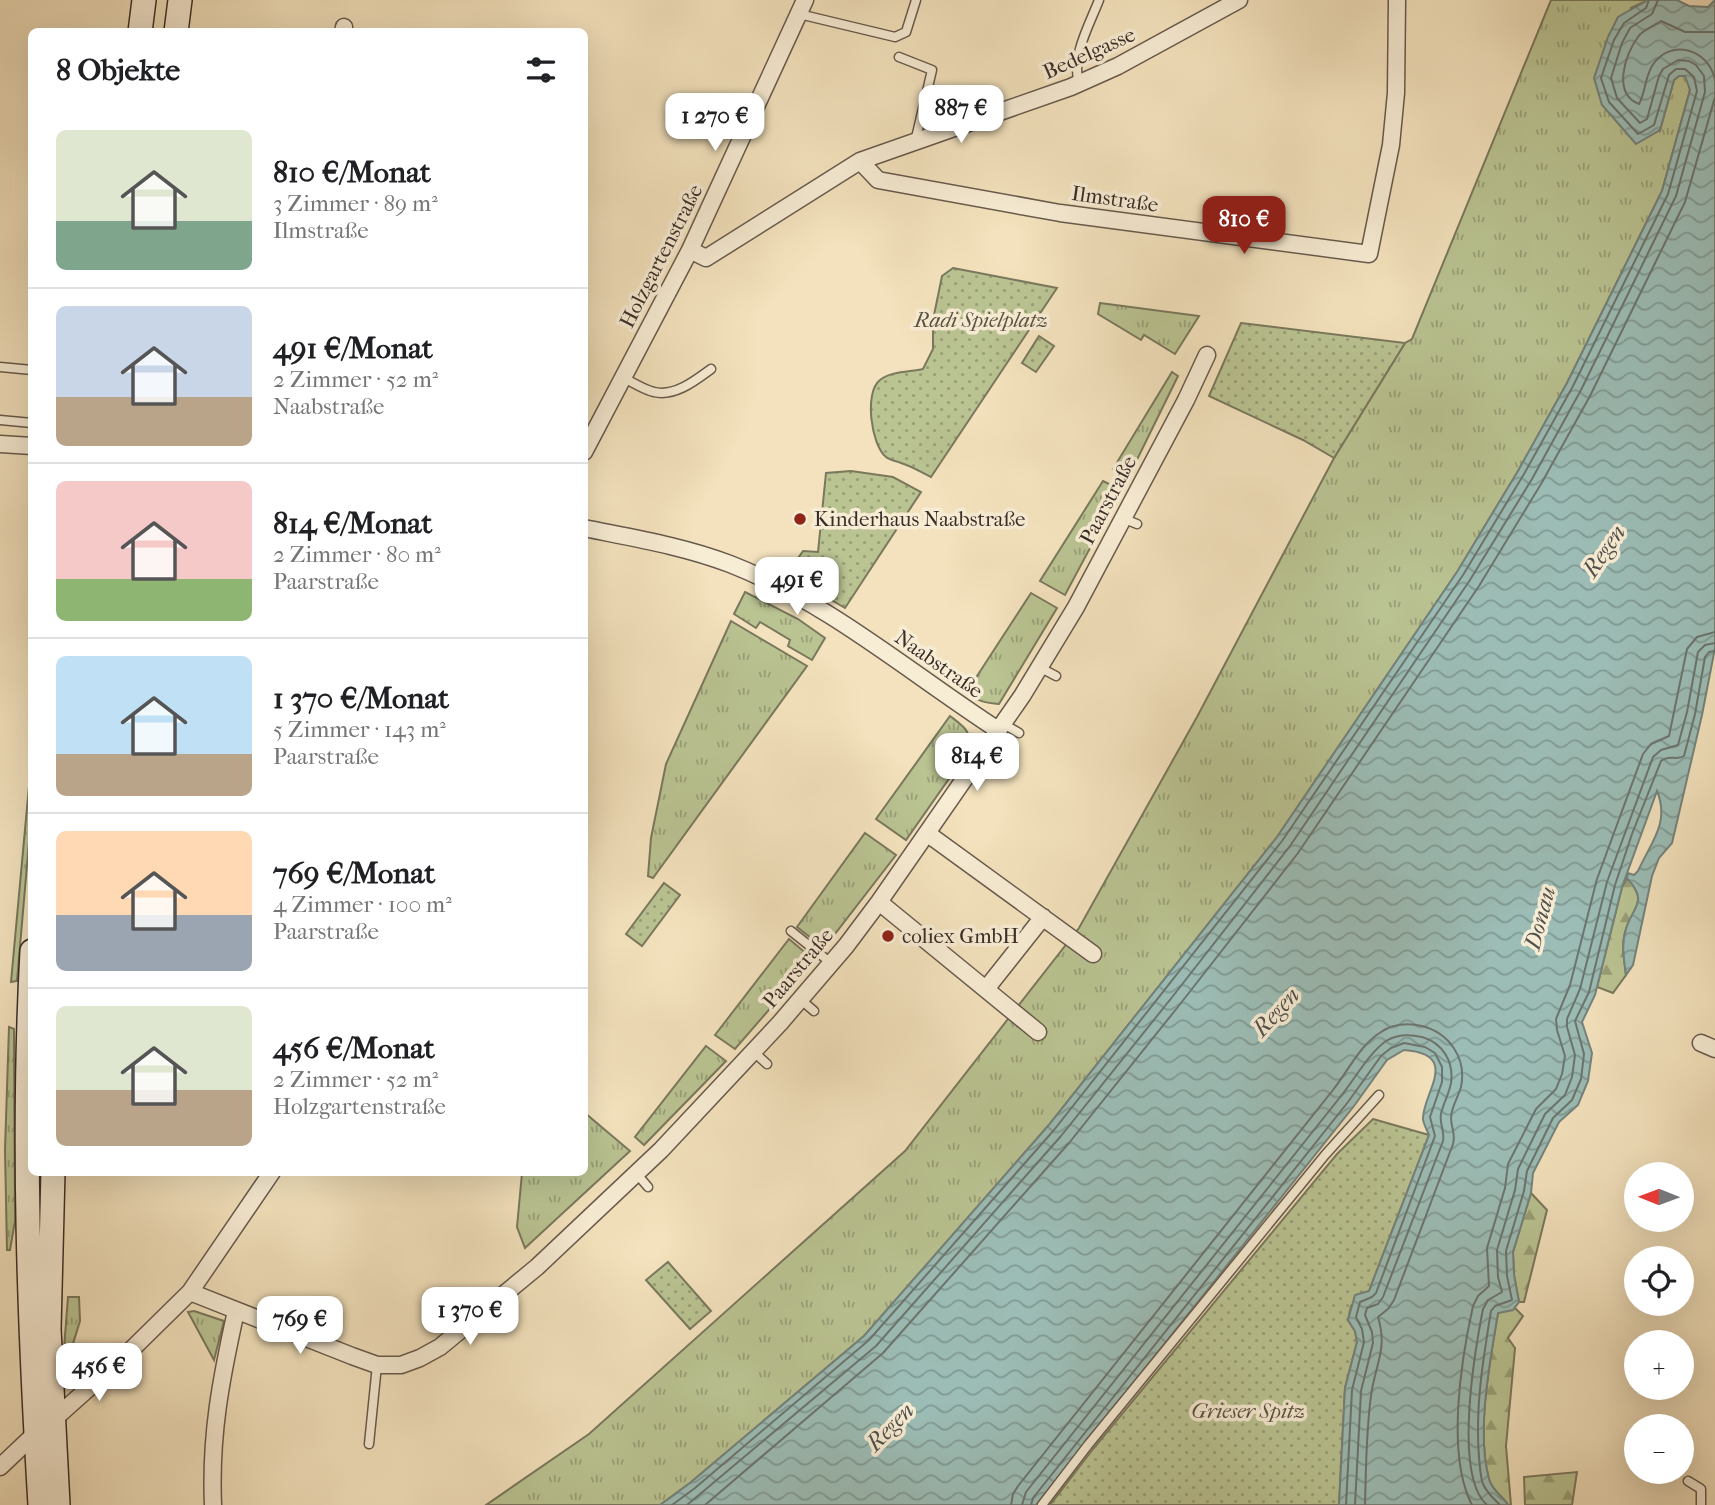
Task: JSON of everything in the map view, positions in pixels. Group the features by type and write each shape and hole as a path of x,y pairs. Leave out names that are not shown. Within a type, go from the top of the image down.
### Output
{"main road":[{"path":"140,28 144,0"},
{"path":"176,28 180,0"},
{"path":"29,1176 29,1240 44,1427 58,1505"},
{"path":"40,1505 50,1329 52,1176"}],"street":[{"name":"Bedelgasse","path":"690,250 706,258 860,161 1079,84 1118,66 1239,0"},
{"name":"Ilmstraße","path":"860,161 878,180 1060,213 1369,254 1391,145 1396,93 1396,0"},
{"name":"Holzgartenstraße","path":"588,444 690,250 802,7"},
{"name":"Paarstraße","path":"190,1292 377,1364 401,1365 440,1347 537,1267 687,1123 754,1052 831,963 879,902 1040,667 1130,521 1207,355"},
{"path":"0,444 28,446"},
{"name":"Naabstraße","path":"588,529 694,551 771,582 844,624 1000,727"},
{"path":"928,834 1093,954"},
{"path":"879,902 1038,1032"},
{"path":"986,989 1043,917"},
{"path":"0,1467 127,1354 190,1292 269,1176"},
{"path":"213,1505 214,1431 220,1383 236,1311"}],"lane":[{"path":"802,7 895,37 906,32 916,0"},
{"path":"1079,84 1076,74 1077,57 1098,0"},
{"path":"899,57 932,70 915,142"},
{"path":"0,368 28,370"},
{"path":"623,378 656,393 686,387 712,369"},
{"path":"0,420 28,423"},
{"path":"1040,667 1056,676"},
{"path":"1000,727 1019,733"},
{"path":"791,931 831,963"},
{"path":"800,999 814,1011"},
{"path":"754,1052 767,1064"},
{"path":"1042,1505 1325,1154 1379,1095"},
{"path":"636,1173 648,1187"},
{"path":"369,1444 377,1364"},
{"path":"1693,1484 1701,1489 1701,1505"}],"green space":[{"path":"1551,0 1648,0 1631,8 1660,130 1674,80 1685,76 1690,90 1662,191 1567,383 1518,471 1457,572 1277,837 1048,1126 864,1336 690,1483 660,1505 486,1505 589,1434 905,1151 1079,928 1197,717 1334,458 1405,343 1412,339"},
{"name":"Radi Spielplatz","path":"953,268 1057,288 931,477 891,460 881,451 873,431 872,395 875,386 884,377 923,369 933,349 933,320 942,276"},
{"path":"1100,303 1199,316 1175,354 1144,335 1141,340 1098,314"},
{"path":"1241,323 1405,343 1334,458 1303,440 1209,396"},
{"path":"1039,336 1054,346 1036,372 1022,363"},
{"path":"1172,372 1178,376 1129,476 1113,469"},
{"path":"851,471 893,477 921,492 845,608 787,574 803,551 818,552 826,473"},
{"path":"1103,481 1121,490 1065,595 1040,581"},
{"path":"745,592 798,619 825,638 812,660 788,646 790,640 760,622 756,628 734,614"},
{"path":"1031,593 1057,608 999,704 970,696 966,693"},
{"path":"731,621 807,666 653,878 648,876 651,838 666,764"},
{"path":"950,716 967,731 967,753 906,840 876,819"},
{"path":"28,797 28,854 17,981 11,982"},
{"path":"865,833 896,855 824,948 797,927"},
{"path":"1627,878 1634,886 1638,899 1624,935 1626,975 1613,993 1597,987 1622,887"},
{"path":"664,883 680,895 642,946 626,934"},
{"path":"789,939 813,959 735,1049 715,1035"},
{"path":"9,1027 14,1029 15,1221 10,1250 7,1250 5,1150"},
{"path":"706,1046 726,1061 644,1145 635,1137"},
{"path":"588,1116 630,1151 525,1248 517,1227 522,1176 588,1176"},
{"name":"Grieser Spitz","path":"1373,1119 1429,1135 1369,1291 1351,1306 1348,1320 1355,1331 1357,1342 1345,1388 1339,1505 1050,1505 1093,1449 1337,1154"},
{"path":"1531,1193 1547,1210 1524,1302 1519,1302 1513,1252"},
{"path":"668,1262 711,1311 690,1329 646,1280"},
{"path":"68,1297 79,1297 80,1321 67,1363 63,1362"},
{"path":"1515,1308 1523,1316 1508,1338 1515,1348 1506,1446 1511,1505 1508,1505 1492,1487 1489,1479 1485,1460 1484,1418 1498,1313"},
{"path":"194,1311 224,1321 214,1360 188,1312"},
{"path":"1577,1472 1572,1505 1525,1505 1524,1477"}],"water":[{"path":"1648,0 1677,0 1689,6 1708,7 1715,0 1715,648 1672,843 1659,858 1652,876 1633,965 1626,975 1624,935 1638,899 1634,886 1627,878 1628,873 1634,875 1638,871 1657,832 1661,813 1657,791 1622,887 1595,995 1582,1022 1592,1053 1588,1081 1578,1105 1559,1122 1533,1173 1531,1193 1513,1252 1519,1302 1513,1310 1498,1313 1484,1418 1485,1460 1490,1483 1508,1505 1339,1505 1345,1388 1357,1342 1355,1331 1348,1320 1355,1295 1369,1291 1429,1135 1423,1119 1435,1077 1435,1067 1431,1059 1421,1053 1404,1050 1387,1060 1354,1106 1036,1505 660,1505 690,1483 864,1336 1048,1126 1277,837 1457,572 1567,383 1662,191 1690,90 1685,76 1674,80 1660,130 1636,144 1602,105 1594,78 1618,17"}],"place":[{"name":"Kinderhaus Naabstraße","path":"800,519"},
{"name":"coliex GmbH","path":"888,936"}],"water label":[{"name":"Regen","path":"1604,551"},
{"name":"Donau","path":"1540,918"},
{"name":"Regen","path":"1276,1012"},
{"name":"Regen","path":"890,1427"}]}
